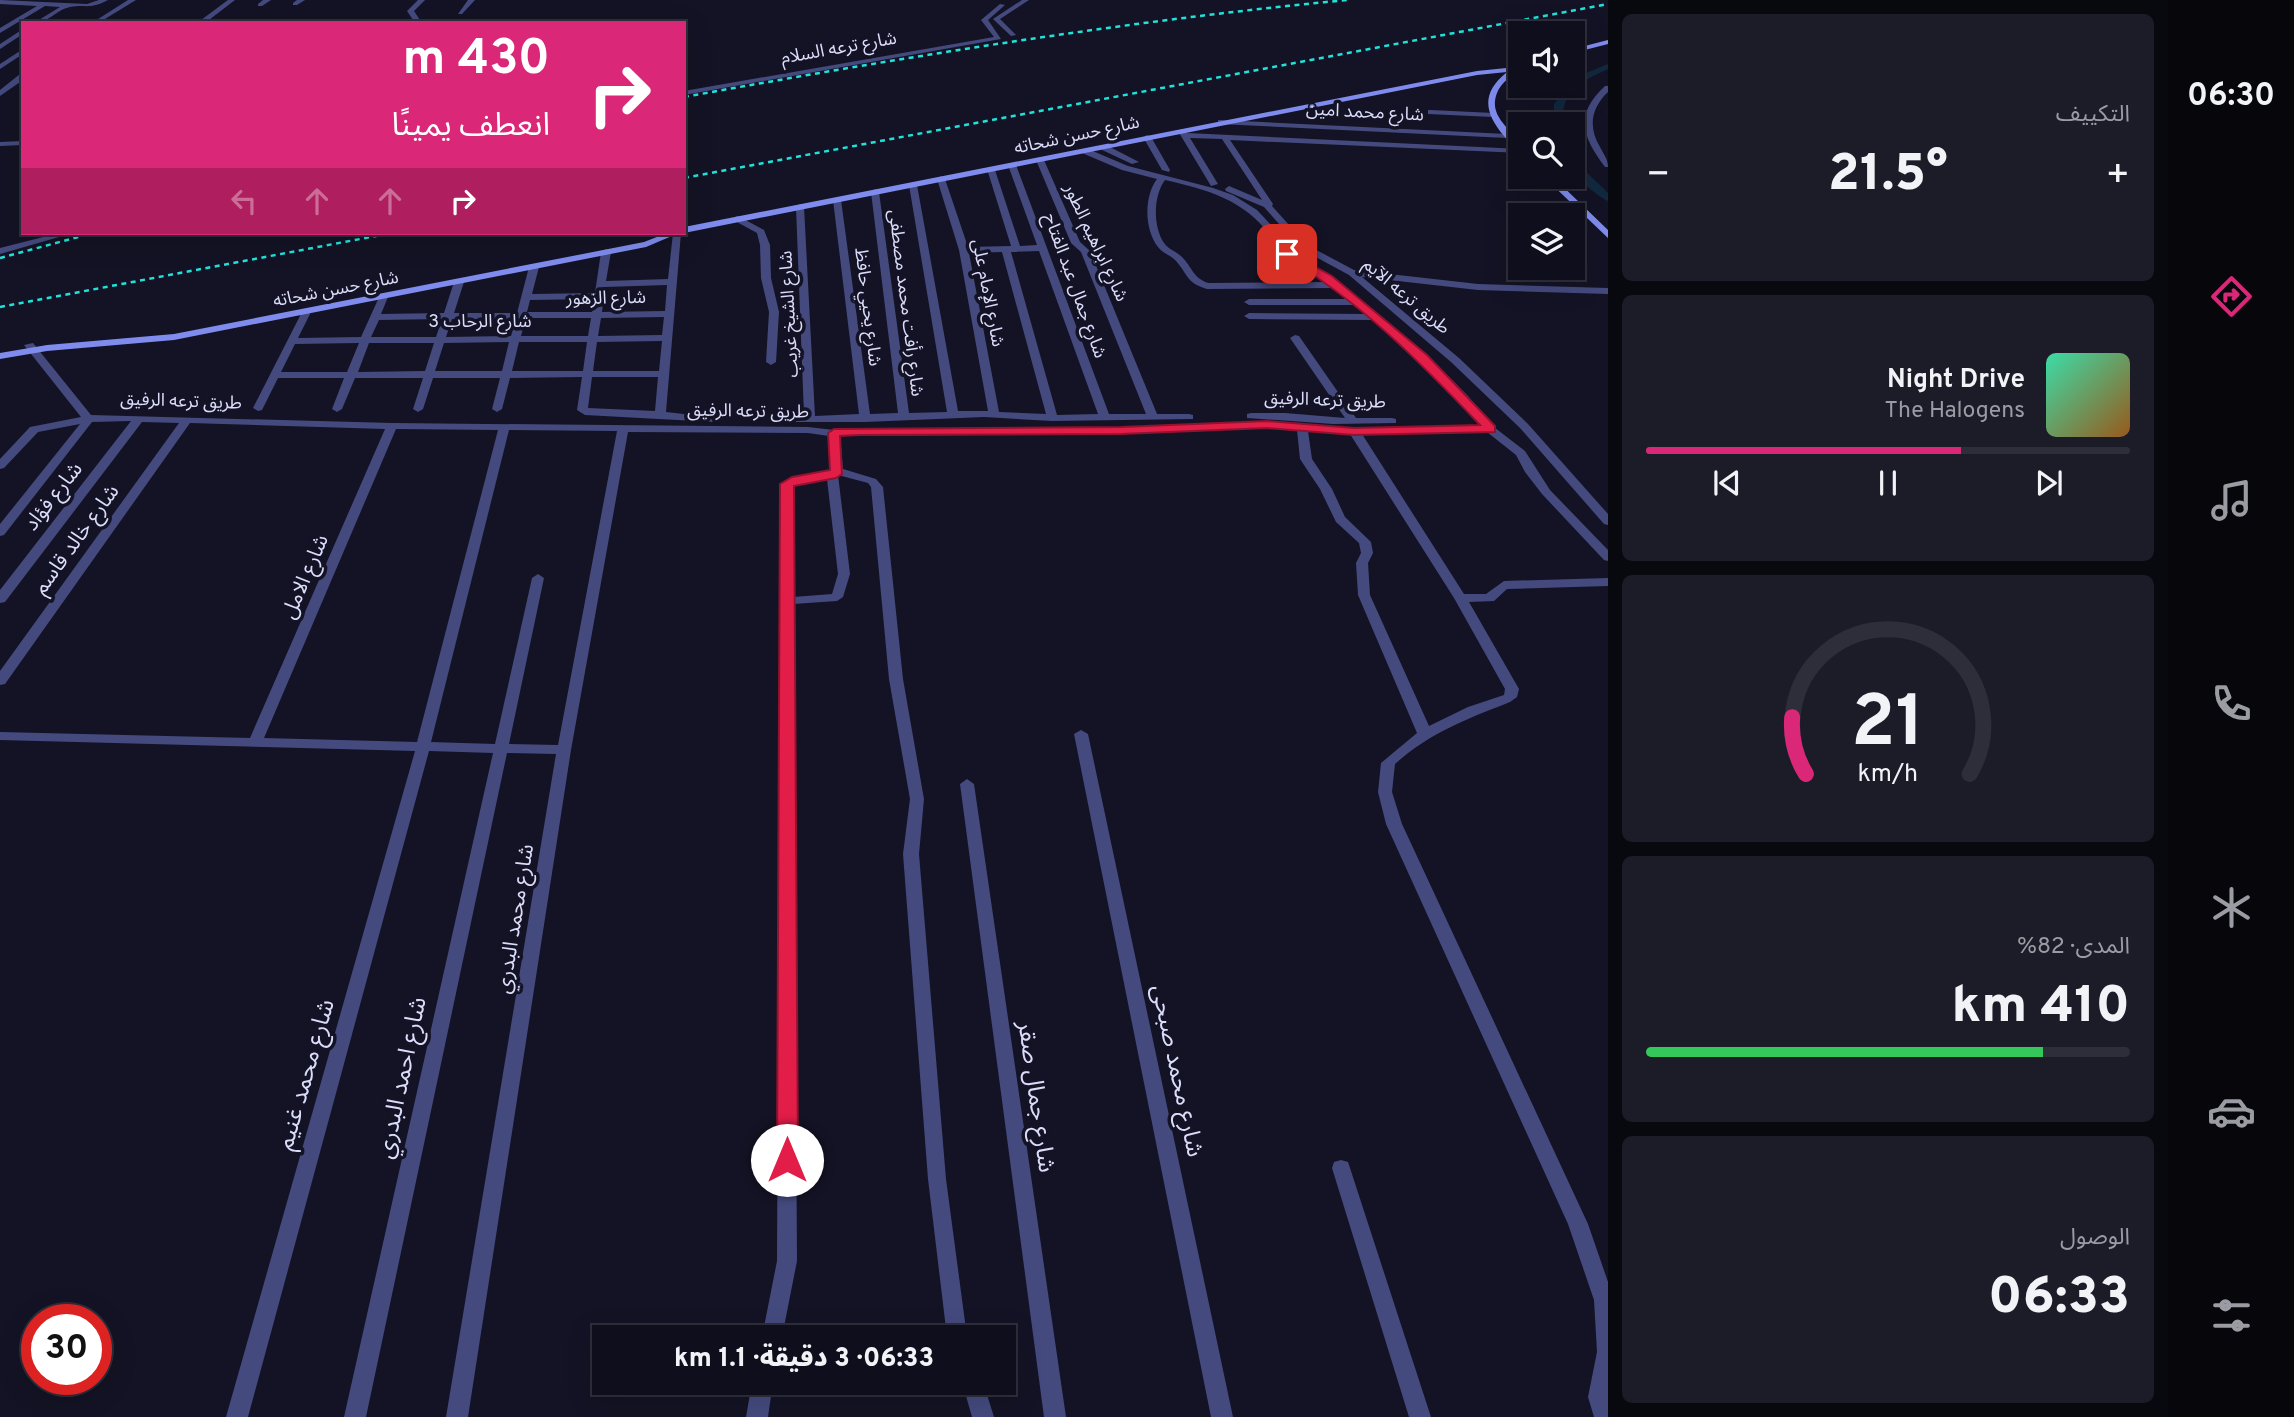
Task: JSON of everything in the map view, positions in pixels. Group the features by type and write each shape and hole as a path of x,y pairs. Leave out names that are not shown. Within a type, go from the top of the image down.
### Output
{"main road":[{"path":"1585,48 1608,42"},
{"name":"شارع حسن شحاته","path":"686,230 1147,137 1183,133 1221,122 1508,69"},
{"name":"شارع حسن شحاته","path":"1477,73 1505,77"},
{"path":"1507,136 1493,115 1490,99 1508,75"},
{"path":"1560,189 1608,235"},
{"name":"شارع حسن شحاته","path":"0,351 184,332 664,235"},
{"name":"شارع حسن شحاته","path":"0,356 31,347 163,339 656,242 670,235"}],"street":[{"path":"40,21 76,0"},
{"path":"0,2 48,2 88,6 105,0"},
{"path":"98,21 133,0"},
{"path":"203,21 232,0"},
{"path":"260,5 268,0"},
{"path":"418,21 410,11 422,0"},
{"path":"460,13 472,0"},
{"name":"شارع ترعه السلام","path":"686,93 999,38 984,19 1011,0"},
{"path":"1013,35 996,19 1026,0"},
{"path":"0,10 17,1"},
{"path":"0,32 48,2"},
{"path":"0,32 21,33"},
{"path":"0,47 21,33"},
{"path":"0,67 21,52"},
{"path":"0,94 21,78"},
{"path":"1608,88 1593,102 1587,121 1593,144 1608,165"},
{"path":"1431,112 1493,115"},
{"name":"شارع محمد امين","path":"1221,122 1507,136"},
{"path":"1183,133 1508,149"},
{"path":"1183,133 1214,184"},
{"path":"1224,136 1274,211"},
{"path":"1147,137 1165,174 1156,183 1152,193 1157,239 1163,248 1178,257 1192,281 1207,286 1336,285"},
{"path":"0,144 18,144"},
{"path":"0,156 18,144"},
{"name":"طريق ترعه الآيم","path":"1103,147 1128,160 1249,207 1285,253 1358,302 1423,358 1464,398 1490,429 1521,453 1546,492 1608,557"},
{"name":"طريق ترعه الآيم","path":"1085,150 1113,165 1214,184 1251,196 1274,211 1304,247 1352,273 1455,360 1524,426 1608,521"},
{"name":"شارع ابراهيم الطور","path":"1040,160 1076,243 1085,251 1153,418"},
{"name":"شارع جمال عبد الفتاح","path":"1012,165 1105,418"},
{"path":"991,169 1052,418"},
{"name":"شارع الإمام على","path":"941,179 964,250 994,414"},
{"path":"913,185 953,415"},
{"name":"شارع رأفت محمد مصطفى","path":"875,192 904,417"},
{"name":"شارع يحيي حافظ","path":"837,200 865,419"},
{"name":"شارع الشيخ غريب","path":"800,207 810,420"},
{"path":"738,219 761,232 765,245 766,278 774,312 771,362"},
{"path":"0,251 61,235"},
{"path":"660,414 674,235"},
{"path":"964,250 1043,248"},
{"path":"587,374 606,252"},
{"path":"497,409 534,267"},
{"path":"1352,273 1478,287 1608,291"},
{"path":"418,409 459,282"},
{"path":"601,284 672,282"},
{"path":"527,297 599,296"},
{"path":"337,409 383,297"},
{"path":"1249,302 1358,302"},
{"path":"258,408 306,312"},
{"name":"شارع الزهور","path":"375,317 669,314"},
{"path":"1249,316 1375,317"},
{"name":"شارع الرحاب 3","path":"292,341 667,338"},
{"path":"1294,338 1354,426 1460,598 1512,689 1510,697 1473,710 1406,746 1388,763 1385,792 1394,824 1578,1224 1604,1300 1607,1352 1599,1397 1605,1417"},
{"path":"0,531 89,418 31,347"},
{"name":"طريق ترعه الرفيق","path":"587,374 582,410 593,413 660,414 701,419 810,420 994,414 1052,418 1279,415 1354,426 1490,429"},
{"path":"275,375 663,374"},
{"name":"طريق ترعه الرفيق","path":"0,466 28,432 51,424 89,418 392,426 808,430 834,433 1121,430 1267,425 1303,428 1481,419"},
{"name":"شارع فؤاد","path":"0,599 138,419"},
{"name":"شارع خالد قاسم","path":"0,681 186,421"},
{"name":"شارع الامل","path":"256,743 392,426"},
{"name":"شارع محمد غنيم","path":"237,1417 424,747 505,426"},
{"name":"شارع محمد البدري","path":"457,1417 564,750 623,428"},
{"path":"1303,428 1306,459 1326,489 1340,519 1364,542 1367,553 1362,564 1364,595 1425,734"},
{"path":"787,601 837,597 844,574 834,473 834,433"},
{"path":"774,1325 787,1261 787,484 834,473 872,481 877,487 896,679 917,799 911,854 937,1179 955,1325"},
{"name":"شارع احمد البدري","path":"355,1417 538,578"},
{"path":"1460,598 1489,598 1504,585 1608,582"},
{"name":"شارع محمد صبحى","path":"1082,734 1222,1417"},
{"path":"0,736 564,750"},
{"name":"شارع جمال صقر","path":"967,784 1055,1417"},
{"path":"1341,1168 1420,1417"},
{"path":"757,1417 761,1395"},
{"path":"976,1395 983,1417"}],"waterway":[{"path":"1585,76 1608,66"},
{"path":"1558,112 1558,104 1563,98"},
{"path":"1585,178 1608,198"}],"railway":[{"path":"686,97 1014,41 1180,18 1347,0"},
{"path":"686,178 1608,4"},
{"path":"0,258 86,235"},
{"path":"0,307 381,235"}],"route":[{"path":"787,1160 787,484 832,475 837,471 834,433 859,431 1121,430 1267,425 1354,432 1490,429 1464,398 1423,358 1328,278 1287,254"}]}
